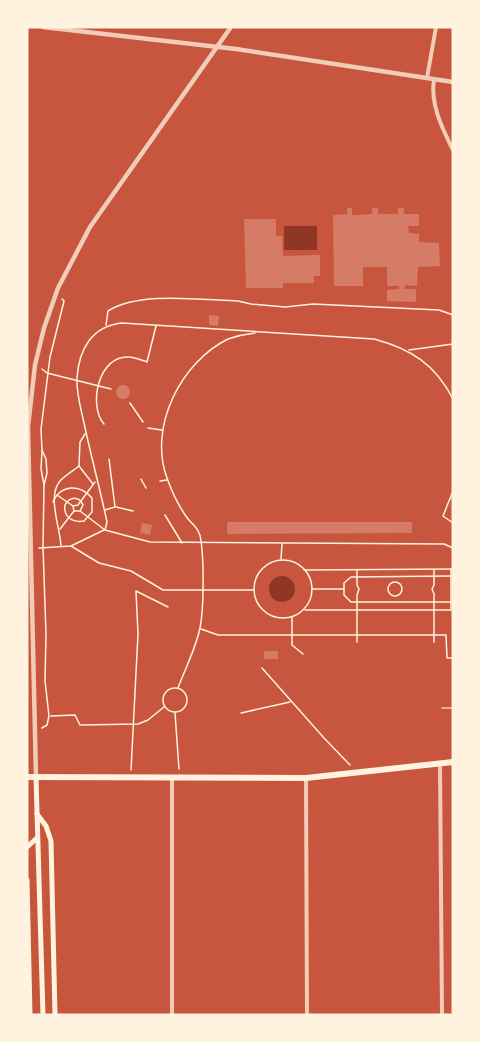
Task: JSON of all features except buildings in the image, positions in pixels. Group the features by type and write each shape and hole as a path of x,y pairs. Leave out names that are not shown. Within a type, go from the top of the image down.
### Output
{"main road":[{"path":"27,777 306,778 453,762"},
{"path":"36,777 43,1015"},
{"path":"36,813 46,826 51,841 55,1015"},
{"path":"27,847 37,838"},
{"path":"27,880 30,1015"}],"street":[{"path":"43,27 84,29 453,82"},
{"path":"36,777 29,550 28,427 32,388 44,327 56,293 90,227 231,27"},
{"path":"427,78 436,27"},
{"path":"434,79 432,92 438,119 453,150"},
{"path":"440,764 442,1015"},
{"path":"172,778 172,1015"},
{"path":"306,778 307,1015"}],"lane":[{"path":"442,708 453,708"}],"path":[{"path":"42,728 47,725 49,716 45,681 44,485 41,469 41,429 47,373 64,301 56,293"},
{"path":"106,326 108,311 118,304 155,299 238,301 285,307 313,304 439,310 453,315"},
{"path":"105,530 107,522 105,510 86,434 76,380 82,352 94,333 106,326 122,323 260,333 360,337 396,345 407,350 433,369 453,399"},
{"path":"104,424 101,420 97,386 106,369 120,358 129,357 147,362 156,325"},
{"path":"178,688 200,629 202,543 199,530 188,519 168,479 163,460 163,430 173,396 190,370 228,339 260,333"},
{"path":"407,350 453,344"},
{"path":"42,369 47,373 111,389"},
{"path":"130,403 143,422"},
{"path":"148,428 163,430"},
{"path":"86,434 80,442 79,466 93,484"},
{"path":"42,450 46,459 47,473 44,485"},
{"path":"109,459 115,507"},
{"path":"61,546 60,530 53,502 55,493 61,479 79,466"},
{"path":"141,479 147,488"},
{"path":"160,482 168,479"},
{"path":"73,506 78,505 97,480"},
{"path":"55,493 69,487 81,489 87,493 92,498 93,505 89,518"},
{"path":"453,491 443,516 453,523"},
{"path":"55,493 73,506 74,511 60,530"},
{"path":"81,501 74,498 67,501 64,509 69,518 79,522 89,518"},
{"path":"80,511 83,505 81,501"},
{"path":"105,510 115,507 133,512"},
{"path":"74,511 80,511 105,530 150,542 444,544 453,548"},
{"path":"165,515 183,544"},
{"path":"39,548 70,546 105,530"},
{"path":"281,560 282,544"},
{"path":"70,546 99,563 131,571 163,590 254,590"},
{"path":"281,560 291,561 304,570 312,589 309,602 304,610 292,617 275,617 266,613 259,606 254,590 256,576 262,568 281,560"},
{"path":"357,569 359,589 357,642"},
{"path":"434,569 432,589 434,642"},
{"path":"304,570 452,569 452,610 304,610"},
{"path":"451,576 357,577 347,579 344,589 347,599 357,602 451,602"},
{"path":"394,577 394,582"},
{"path":"394,582 389,586 388,591 395,596"},
{"path":"394,582 402,588 401,593 395,596"},
{"path":"312,589 344,589"},
{"path":"131,778 138,634 136,591 168,607"},
{"path":"395,596 395,602"},
{"path":"292,617 292,645 303,654"},
{"path":"200,629 218,635 446,635 447,658 453,658"},
{"path":"262,668 324,738 359,773"},
{"path":"174,687 185,693 187,700 184,708 171,712 164,707 162,699 165,691 174,687"},
{"path":"241,713 291,702"},
{"path":"49,716 75,715 80,725 133,725 148,720 164,707"},
{"path":"175,712 178,769"}],"shaded area":[{"path":"284,226 317,226 317,250 284,250"},
{"path":"282,576 291,580 295,589 291,598 282,602 273,598 269,589 273,580"}]}
